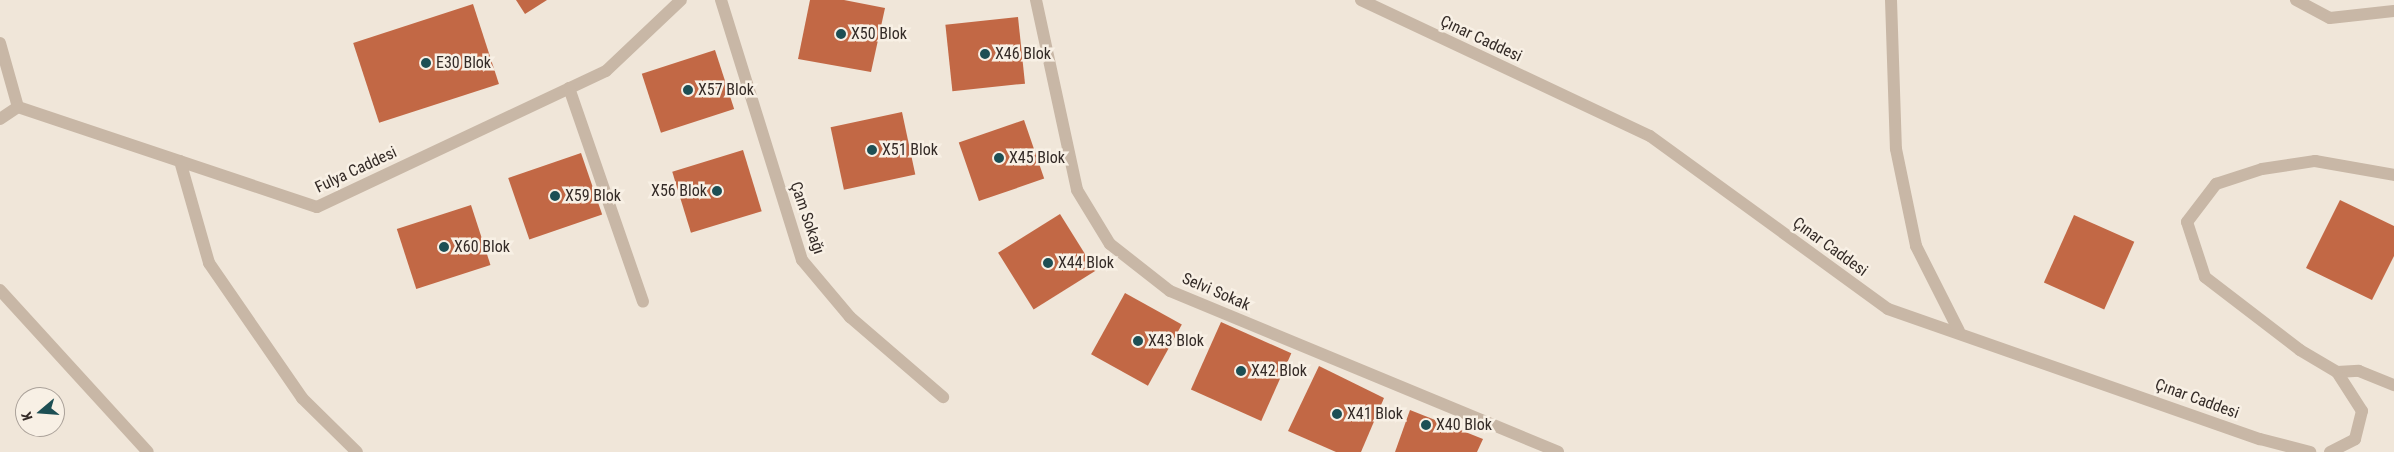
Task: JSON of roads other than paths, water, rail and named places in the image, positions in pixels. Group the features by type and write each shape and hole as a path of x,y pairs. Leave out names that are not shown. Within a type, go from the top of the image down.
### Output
{"street":[{"name":"Fulya Caddesi","path":"18,107 317,207 606,71 681,0"},
{"name":"Çam Sokağı","path":"720,0 802,260 850,317 943,397"},
{"name":"Selvi Sokak","path":"1036,0 1076,190 1110,244 1170,291 1558,452"},
{"name":"Çınar Caddesi","path":"1361,0 1650,136 1888,309 1959,331 2260,439 2310,452"},
{"path":"1891,0 1896,149 1916,246 1959,331"},
{"path":"2296,0 2330,18 2394,11"},
{"path":"0,44 18,107 0,119"},
{"path":"569,88 643,302"},
{"path":"180,161 210,263 302,398 357,452"},
{"path":"2330,452 2355,439 2362,411 2337,372 2300,350 2205,276 2187,222 2216,184 2262,169 2315,161 2394,175"},
{"path":"0,290 148,452"},
{"path":"2337,372 2359,371 2394,385"}],"place":[{"name":"X50 Blok","path":"841,34"},
{"name":"X46 Blok","path":"985,54"},
{"name":"E30 Blok","path":"426,63"},
{"name":"X57 Blok","path":"688,90"},
{"name":"X51 Blok","path":"872,150"},
{"name":"X45 Blok","path":"999,158"},
{"name":"X56 Blok","path":"717,191"},
{"name":"X59 Blok","path":"555,196"},
{"name":"X60 Blok","path":"444,247"},
{"name":"X44 Blok","path":"1048,263"},
{"name":"X43 Blok","path":"1138,341"},
{"name":"X42 Blok","path":"1241,371"},
{"name":"X41 Blok","path":"1337,414"},
{"name":"X40 Blok","path":"1426,425"}]}
